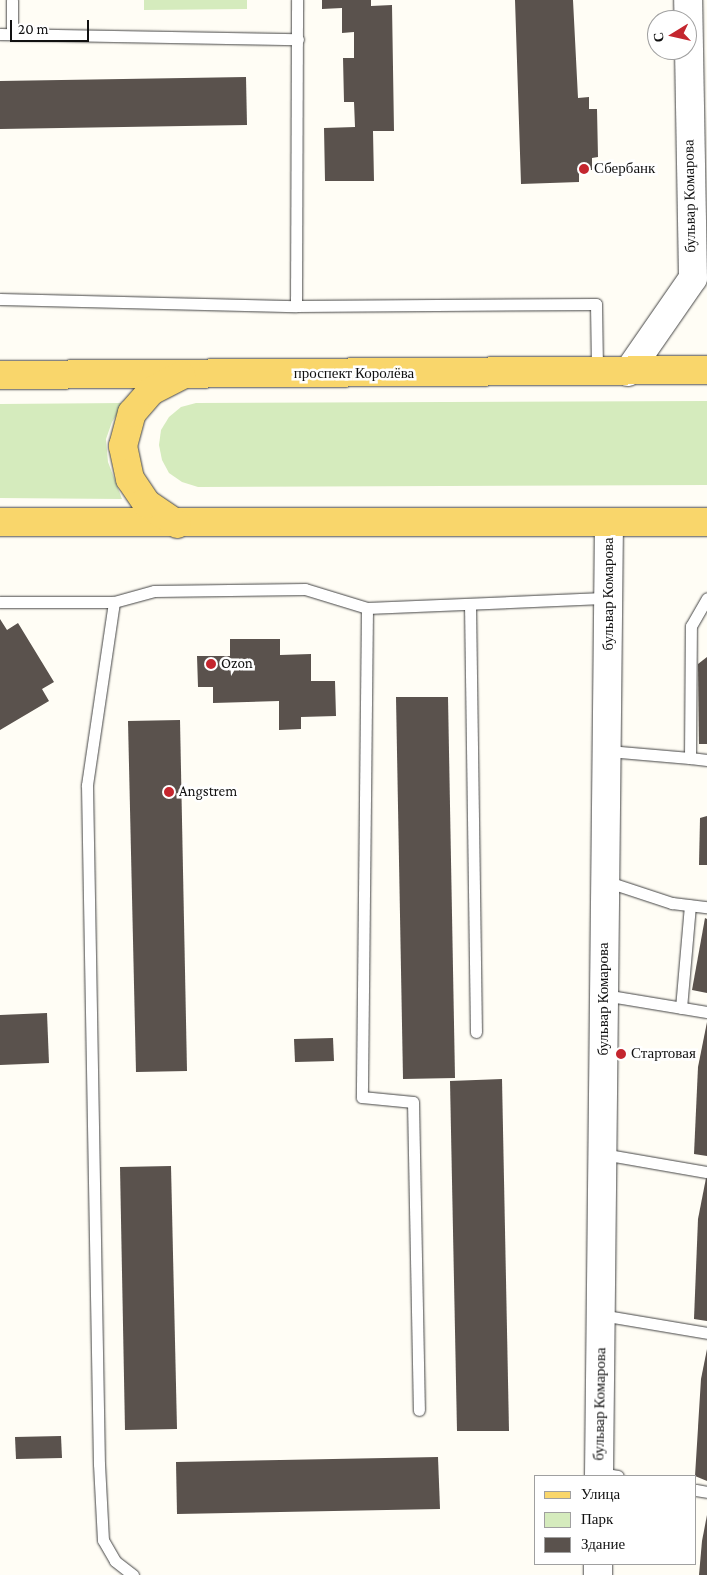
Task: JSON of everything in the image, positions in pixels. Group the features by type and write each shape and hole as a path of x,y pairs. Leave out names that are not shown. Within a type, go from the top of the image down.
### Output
{"main road":[{"name":"проспект Королёва","path":"0,375 597,373 707,370"},
{"path":"177,524 147,504 130,479 123,446 132,413 151,391 184,375"},
{"path":"0,522 177,524 707,522"}],"street":[{"name":"бульвар Комарова","path":"628,372 700,288 688,0"},
{"name":"бульвар Комарова","path":"605,1475 601,1314 604,880 608,751 610,522"}],"lane":[{"path":"12,0 12,34"},
{"path":"296,306 297,0"},
{"path":"0,34 298,39"},
{"path":"0,299 296,306 596,304 597,373"},
{"path":"0,602 114,602 154,590 305,589 366,608 609,598"},
{"path":"690,758 691,626 707,598"},
{"path":"114,602 87,785 99,1464 103,1540 114,1561 133,1575"},
{"path":"470,604 476,1032"},
{"path":"366,608 362,1098 413,1102 420,1410"},
{"path":"608,751 707,760"},
{"path":"604,880 672,903 707,907"},
{"path":"681,1008 690,905"},
{"path":"604,995 707,1012"},
{"path":"603,1154 706,1172"},
{"path":"601,1314 707,1333"}],"green space":[{"path":"144,0 247,0 247,9 144,10"},
{"path":"707,401 707,485 198,487 182,482 169,473 162,460 159,445 161,430 169,417 181,407 196,403"},
{"path":"124,403 112,422 106,439 108,462 122,499 0,498 0,404"}],"building":[{"path":"322,0 371,0 371,6 392,5 394,131 373,131 374,181 325,181 324,128 355,127 354,102 344,102 343,58 354,58 354,32 342,33 342,8 322,9"},
{"path":"515,0 573,0 578,98 589,97 589,109 597,109 598,157 592,158 592,170 579,170 579,182 521,184"},
{"path":"246,77 247,125 0,129 0,81"},
{"path":"0,619 7,630 18,623 54,682 42,689 49,701 0,730"},
{"path":"230,639 280,639 280,655 311,654 311,681 335,681 336,716 301,717 301,729 279,730 279,701 213,703 213,687 198,687 197,656 230,656"},
{"path":"707,657 707,744 699,744 698,664"},
{"path":"396,697 448,697 455,1078 403,1079"},
{"path":"180,720 187,1071 136,1072 128,721"},
{"path":"707,816 707,865 699,865 700,818"},
{"path":"705,918 707,919 707,993 692,990"},
{"path":"47,1013 49,1063 0,1065 0,1015"},
{"path":"707,1022 707,1156 694,1154 698,1067"},
{"path":"333,1038 334,1061 295,1062 294,1039"},
{"path":"502,1079 509,1431 457,1431 450,1081"},
{"path":"171,1166 177,1429 125,1430 120,1167"},
{"path":"707,1173 707,1321 694,1319 698,1219"},
{"path":"707,1349 707,1481 695,1475 701,1379"},
{"path":"61,1436 62,1458 16,1459 15,1437"},
{"path":"438,1457 440,1509 177,1514 176,1462"},
{"path":"707,1515 707,1575 699,1575 702,1541"}],"place":[{"name":"Сбербанк","path":"584,169"},
{"name":"Ozon","path":"211,664"},
{"name":"Angstrem","path":"169,792"},
{"name":"Стартовая","path":"621,1054"}]}
